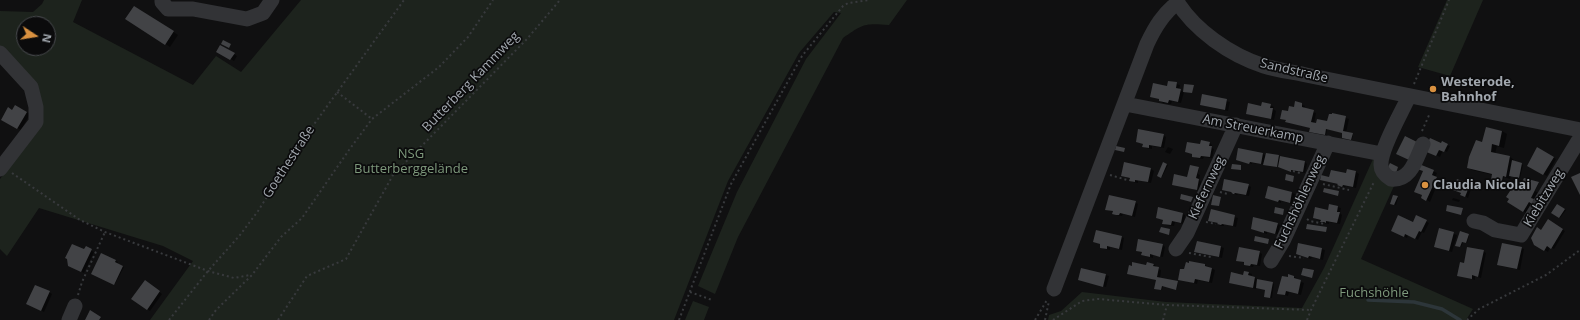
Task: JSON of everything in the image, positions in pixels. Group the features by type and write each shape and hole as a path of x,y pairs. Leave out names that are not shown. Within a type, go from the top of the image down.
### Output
{"street":[{"path":"162,0 168,9 193,9 247,19 263,13 272,0"},
{"path":"1054,288 1154,28 1177,1"},
{"name":"Sandstraße","path":"1177,1 1197,25 1209,36 1222,46 1248,60 1283,70 1580,130"},
{"path":"0,53 31,87 36,107 36,122 1,168"},
{"path":"1409,96 1382,154 1380,166 1383,172 1391,179 1397,180 1403,178 1409,173 1422,137"},
{"name":"Am Streuerkamp","path":"1125,104 1382,154"},
{"name":"Kiefernweg","path":"1176,248 1187,233 1236,125"},
{"name":"Kiebitzweg","path":"1474,220 1495,230 1521,235 1580,138"},
{"name":"Fuchshöhlenweg","path":"1271,261 1283,241 1328,143"}],"path":[{"name":"Goethestraße","path":"169,320 208,271 240,235 258,211 307,134 336,92 404,0"},
{"path":"209,320 216,310 252,275 281,237 302,218 349,150 372,120 439,67 468,37 492,0"},
{"name":"Butterberg Kammweg","path":"278,320 307,276 346,259 393,175 527,39 560,0"},
{"path":"679,320 731,184 802,56 836,13 853,0"},
{"path":"848,3 870,0"},
{"path":"1409,96 1449,0"},
{"path":"336,92 372,120"},
{"path":"1422,137 1431,110"},
{"path":"1,168 80,220 105,232 208,271 234,278 252,275"},
{"path":"1109,175 1127,180"},
{"path":"1308,320 1311,310 1372,188 1376,177"},
{"path":"1310,182 1349,190"},
{"path":"1294,216 1325,224"},
{"path":"72,313 82,282 105,232"},
{"path":"1176,248 1211,258"},
{"path":"1467,320 1479,309 1546,275 1580,250"},
{"path":"1035,320 1054,288"},
{"path":"1045,320 1048,304 1054,288"},
{"path":"690,292 712,300"},
{"path":"1052,320 1082,301 1098,299 1167,305 1311,310"},
{"path":"1163,320 1167,305"}],"green space":[{"name":"NSG Butterberggelände","path":"44,0 82,0 73,22 193,85 216,56 241,72 301,0 907,0 889,25 874,24 860,27 843,38 738,237 715,294 698,286 737,192 806,59 841,13 834,12 799,53 728,181 674,320 150,320 193,261 163,246 39,208 7,256 0,249 0,179 41,121 34,85 0,49 0,11 33,12 42,4"},
{"path":"1447,0 1483,0 1450,76 1418,67"},
{"name":"Fuchshöhle","path":"1373,159 1394,186 1361,259 1473,309 1466,320 1048,320 1049,315 1061,311 1082,292 1166,302 1302,308 1324,268"},
{"path":"693,301 709,307 704,320 685,320"}],"building":[{"path":"134,6 174,31 165,45 125,19"},
{"path":"223,40 231,44 229,48 221,44"},
{"path":"220,45 235,53 230,60 216,52"},
{"path":"1168,81 1177,82 1176,88 1181,89 1178,102 1169,100 1168,103 1150,97 1153,83 1167,86"},
{"path":"1184,84 1194,85 1192,93 1183,92"},
{"path":"1202,94 1227,99 1225,110 1200,105"},
{"path":"1295,101 1302,103 1302,107 1314,110 1311,122 1316,123 1317,119 1327,121 1329,114 1332,113 1346,116 1343,131 1353,133 1351,140 1342,138 1342,133 1326,129 1325,135 1309,132 1310,128 1285,122 1286,120 1280,119 1282,110 1288,111 1289,106 1294,107"},
{"path":"1262,102 1271,104 1270,108 1273,108 1271,119 1246,114 1248,103 1261,106"},
{"path":"15,105 27,112 17,129 1,120 8,107 12,110"},
{"path":"1486,127 1502,131 1499,146 1492,144 1491,152 1510,156 1506,177 1503,176 1500,190 1491,188 1493,181 1491,180 1492,174 1467,168 1469,157 1476,140 1482,142"},
{"path":"1138,129 1164,134 1161,147 1149,145 1149,148 1142,147 1143,144 1136,142"},
{"path":"1405,136 1417,142 1409,160 1396,154"},
{"path":"1430,138 1441,143 1442,141 1448,144 1444,152 1439,150 1436,156 1424,151"},
{"path":"1201,140 1210,142 1209,146 1212,146 1210,157 1192,157 1192,154 1185,152 1187,142 1200,144"},
{"path":"1116,146 1125,148 1124,152 1115,150"},
{"path":"1537,147 1554,157 1543,175 1527,166"},
{"path":"1238,148 1263,153 1261,164 1250,162 1249,164 1236,160"},
{"path":"1266,153 1279,155 1277,167 1263,165"},
{"path":"1280,156 1305,161 1303,172 1291,170 1291,172 1278,167"},
{"path":"1512,160 1522,163 1519,178 1509,176"},
{"path":"1124,162 1151,168 1148,182 1135,180 1135,182 1129,181 1130,178 1121,176"},
{"path":"1163,162 1167,164 1161,178 1157,176"},
{"path":"1390,163 1398,167 1396,173 1387,169"},
{"path":"1232,164 1241,165 1241,170 1231,169"},
{"name":"Claudia Nicolai","path":"1419,164 1434,170 1432,175 1437,177 1426,201 1421,198 1422,195 1414,192 1423,171 1417,169"},
{"path":"1190,165 1199,167 1196,178 1199,179 1197,190 1172,185 1174,174 1187,177"},
{"path":"1347,169 1356,171 1353,187 1343,185 1342,187 1337,185 1338,184 1320,180 1321,175 1329,177 1331,170 1346,173"},
{"path":"1580,173 1580,195 1571,177"},
{"path":"1286,174 1294,176 1293,182 1285,180"},
{"path":"1524,178 1539,182 1531,198 1534,199 1532,204 1529,202 1523,212 1507,202 1509,199 1506,197 1512,188 1515,190 1520,181 1522,182"},
{"path":"1224,179 1249,184 1246,195 1233,194 1222,190"},
{"path":"1457,179 1467,183 1465,185 1469,187 1465,197 1460,195 1461,193 1453,190"},
{"path":"1268,186 1292,192 1290,203 1279,200 1278,202 1265,198"},
{"path":"1324,188 1339,191 1338,196 1323,192"},
{"path":"1181,194 1193,197 1191,202 1180,199"},
{"path":"1109,195 1136,201 1132,216 1120,213 1119,215 1116,215 1112,214 1113,211 1105,210"},
{"path":"1213,195 1221,197 1219,206 1211,205"},
{"path":"1393,195 1398,196 1394,205 1390,204"},
{"path":"1329,204 1338,206 1337,212 1340,212 1337,223 1326,221 1326,223 1320,222 1321,220 1313,218 1315,207 1328,210"},
{"path":"1557,204 1565,209 1559,218 1551,213"},
{"path":"1447,205 1463,208 1461,215 1446,211"},
{"path":"1158,207 1183,213 1181,223 1172,221 1171,225 1162,224 1163,220 1156,218"},
{"path":"1275,207 1284,209 1283,215 1274,213"},
{"path":"1211,209 1235,215 1233,226 1221,225 1208,221"},
{"path":"1398,215 1413,222 1416,215 1427,220 1421,232 1419,231 1415,239 1405,234 1404,237 1391,231"},
{"path":"1253,217 1278,223 1275,234 1264,231 1264,233 1251,229"},
{"path":"1548,219 1563,229 1551,249 1547,246 1544,251 1534,245 1531,238 1537,227 1541,230"},
{"path":"1307,224 1327,227 1326,232 1306,229"},
{"path":"1161,227 1170,229 1169,235 1159,232"},
{"path":"1439,228 1454,232 1449,251 1434,247"},
{"path":"1096,230 1122,236 1119,249 1107,246 1107,249 1100,248 1100,244 1093,242"},
{"path":"1460,231 1469,234 1466,243 1462,242 1460,247 1455,246"},
{"path":"1255,236 1269,239 1268,244 1254,241"},
{"path":"1138,239 1163,244 1160,257 1150,254 1150,257 1141,255 1142,252 1136,251"},
{"path":"1197,241 1221,246 1219,257 1194,252"},
{"path":"1298,243 1322,248 1320,259 1309,256 1308,258 1296,254"},
{"path":"1502,243 1522,247 1517,269 1497,265"},
{"path":"72,244 84,249 86,246 92,249 81,272 68,266 67,259 65,258"},
{"path":"1239,247 1260,251 1257,265 1244,265 1244,262 1236,261"},
{"path":"1467,247 1484,250 1478,277 1472,275 1472,279 1457,276 1460,262 1464,263"},
{"path":"101,253 116,260 115,262 123,266 114,285 91,274"},
{"path":"1189,261 1205,264 1205,266 1212,268 1209,282 1195,279 1194,283 1178,280 1180,269 1184,269 1186,262 1189,263"},
{"path":"1132,262 1146,265 1147,262 1154,264 1153,266 1159,267 1157,277 1178,281 1176,290 1162,286 1161,290 1154,289 1156,280 1127,274 1129,265 1132,266"},
{"path":"1081,268 1106,274 1103,287 1078,280"},
{"path":"1303,268 1314,270 1312,278 1301,275"},
{"path":"1244,271 1249,272 1248,275 1255,277 1253,288 1229,283 1231,272 1243,275"},
{"path":"1288,274 1301,280 1298,294 1286,291 1285,295 1277,294 1282,276 1288,277"},
{"path":"1257,279 1273,282 1270,298 1264,297 1265,290 1256,288"},
{"path":"145,280 160,291 147,310 131,299"},
{"path":"35,285 50,291 41,311 26,304"},
{"path":"90,310 101,317 99,320 85,320"}],"waterway":[{"path":"1368,300 1414,302 1442,309 1460,320"}],"place":[{"name":"Westerode, Bahnhof","path":"1433,89"},
{"name":"Claudia Nicolai","path":"1425,185"}]}
